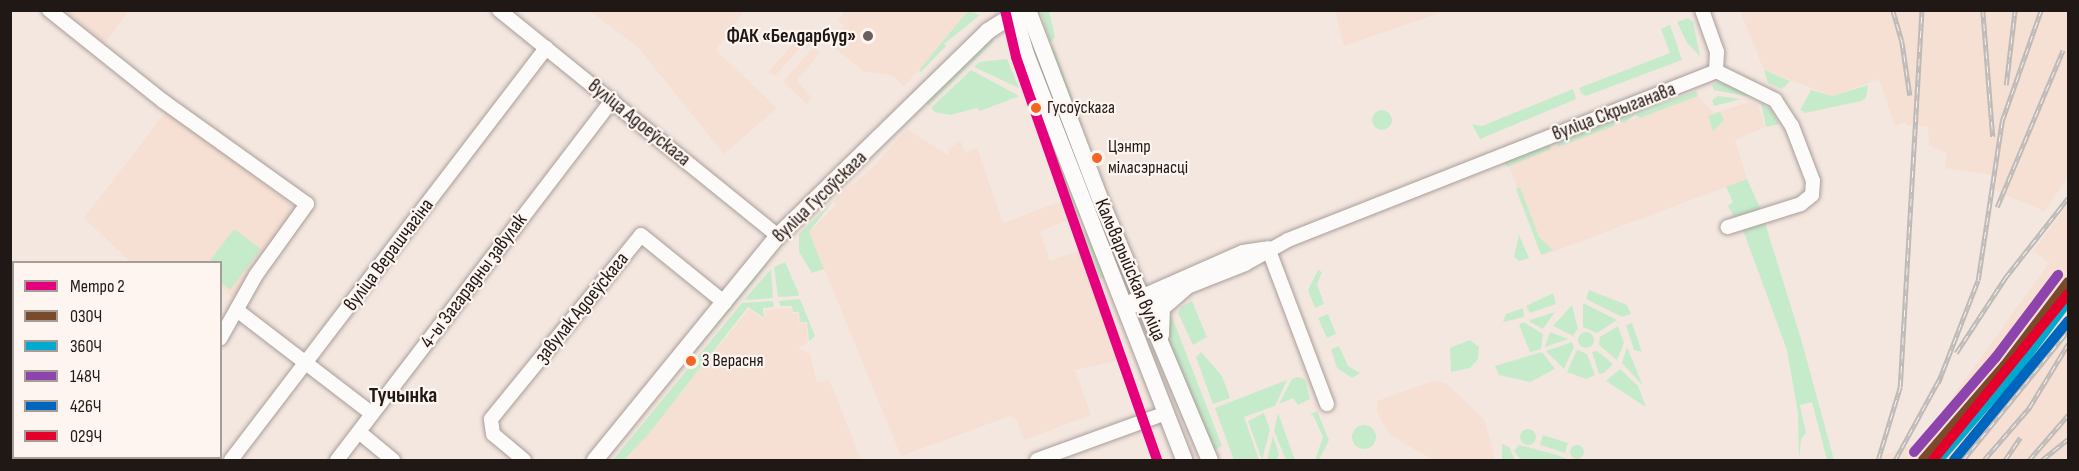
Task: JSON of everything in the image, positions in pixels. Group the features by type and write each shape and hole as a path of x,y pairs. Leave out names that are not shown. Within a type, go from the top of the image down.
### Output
{"main road":[{"name":"вуліца Гусоўскага","path":"595,460 778,236 988,31 1019,11"},
{"name":"Кальварыйская вуліца","path":"1019,11 1210,460"},
{"name":"Кальварыйская вуліца","path":"1019,11 1026,54 1184,460"},
{"path":"1163,348 1162,308 1186,287"},
{"path":"1168,419 1181,415 1194,419"}],"street":[{"path":"49,10 163,101 306,204 256,275 238,311 222,336"},
{"name":"вуліца Адоеўскага","path":"500,10 778,236"},
{"path":"1702,10 1717,52 1716,71 1775,99 1792,126 1813,181 1812,195 1801,204 1728,227"},
{"name":"вуліца Верашчагіна","path":"231,460 308,364 546,48"},
{"name":"вуліца Скрыганава","path":"1142,299 1186,287 1245,264 1268,248 1716,71"},
{"name":"4-ы Загарадны завулак","path":"337,460 612,100"},
{"name":"завулак Адоеўскага","path":"524,460 493,434 491,419 641,235 725,303"},
{"path":"1268,248 1327,404"},
{"name":"вуліца Скрыганава","path":"1125,307 1243,252 1268,248"},
{"path":"238,311 372,414"},
{"path":"1037,460 1122,430 1168,419"},
{"path":"360,432 393,460"}],"shaded area":[{"path":"1335,10 1445,11 1344,46"},
{"path":"65,11 129,11 105,43"},
{"path":"590,11 744,11 716,50 777,108 724,154 638,47"},
{"path":"845,11 968,11 952,34 904,86 891,75 865,72 831,45 844,26 838,21"},
{"path":"1740,11 2068,11 2068,178 2044,211 1996,191 1997,176 1945,168 1947,153 1929,146 1928,126 1906,125 1906,122 1895,126 1879,79 1833,96 1764,70"},
{"path":"801,35 811,44 807,49 802,46 775,76 769,71"},
{"path":"814,47 820,53 797,80 812,98 807,104 783,82"},
{"path":"1698,96 1714,113 1750,102 1758,105 1765,127 1735,140 1747,179 1544,255 1508,164"},
{"path":"167,110 297,209 233,298 222,288 222,261 130,261 84,218"},
{"path":"907,129 949,156 948,150 960,140 965,153 977,148 1003,223 1062,201 1069,220 1040,231 1050,261 1081,250 1121,360 1075,370 1091,415 1024,440 1016,419 1010,416 901,456 809,232 835,206 834,200 873,167"},
{"path":"2068,204 2068,460 1872,460 1920,442 2049,263 2052,265 2033,251"},
{"path":"791,308 792,314 798,313 799,323 806,323 808,343 798,348 810,354 817,383 829,379 861,460 626,460 749,309 764,320 765,310"},
{"path":"1433,381 1446,383 1485,421 1495,460 1433,460 1390,435 1377,412 1377,401"}],"green space":[{"path":"968,11 980,15 944,44 946,46 921,72 919,70"},
{"path":"1041,11 1049,11 1055,37 1050,43"},
{"path":"1688,18 1693,22 1700,56 1687,43 1677,22"},
{"path":"1670,25 1682,60 1586,96 1582,94 1579,88 1670,53 1661,29"},
{"path":"993,37 993,42 929,105 925,101"},
{"path":"1053,46 1082,127 1071,109 1049,47"},
{"path":"1007,59 1019,88 974,67 980,62"},
{"path":"971,70 1019,96 980,111 977,108 950,115 935,112 931,108"},
{"path":"1764,70 1790,81 1782,89 1768,83"},
{"path":"1720,82 1749,92 1745,96 1714,90 1712,85"},
{"path":"1868,85 1866,98 1861,101 1805,113 1800,110 1811,90 1833,96"},
{"path":"1573,89 1576,99 1480,139 1472,124 1482,126"},
{"path":"1696,91 1698,96 1640,118 1635,115 1624,123 1617,121 1614,126 1558,147 1557,143 1563,138"},
{"path":"1718,96 1741,99 1714,106 1712,100"},
{"path":"1761,103 1772,111 1779,124 1766,127"},
{"path":"1382,110 1389,113 1392,120 1389,127 1382,130 1375,127 1372,120 1375,113"},
{"path":"1720,112 1724,120 1713,131 1708,116"},
{"path":"1051,138 1080,212 1079,219 1047,139"},
{"path":"1549,143 1551,149 1507,167 1504,161"},
{"path":"1747,179 1762,212 1734,217 1728,206 1733,202 1726,187"},
{"path":"1520,187 1539,237 1553,250 1541,255 1516,189"},
{"path":"833,201 809,232 824,269 812,273 799,252 799,234"},
{"path":"1765,223 1801,339 1834,460 1827,460 1812,402 1800,405 1806,433 1801,439 1799,460 1798,413 1787,350 1743,230"},
{"path":"234,229 261,249 230,290 222,283 222,261 210,261"},
{"path":"1081,230 1088,234 1105,278 1100,279"},
{"path":"1519,235 1529,258 1519,261 1514,257"},
{"path":"785,262 798,296 778,297 774,267"},
{"path":"765,264 767,265 695,352 702,339"},
{"path":"771,269 773,298 745,300 745,299"},
{"path":"1318,270 1322,272 1317,284 1324,304 1315,308 1308,290"},
{"path":"1589,290 1627,305 1631,314 1622,317 1586,299"},
{"path":"1553,293 1556,304 1530,313 1526,306"},
{"path":"800,299 815,336 809,341 807,322 800,322 799,312 793,312 792,306 780,306 779,301"},
{"path":"773,301 774,307 763,308 764,318 748,307 646,437 624,460 613,460 742,303"},
{"path":"1192,301 1207,337 1193,345 1178,313 1181,307"},
{"path":"1583,303 1617,320 1597,333 1583,327"},
{"path":"1572,305 1578,329 1573,336 1553,326"},
{"path":"1523,308 1524,317 1503,322 1506,314"},
{"path":"1555,312 1543,329 1530,322 1530,320"},
{"path":"1328,314 1336,334 1327,338 1318,318"},
{"path":"1172,317 1222,446 1214,450 1164,332 1166,318"},
{"path":"1523,322 1543,334 1541,349 1530,352 1519,325"},
{"path":"1632,323 1642,352 1634,350 1626,325"},
{"path":"1618,326 1624,343 1617,360 1599,345 1600,337"},
{"path":"1550,332 1568,339 1545,347"},
{"path":"1586,332 1592,334 1594,340 1592,346 1586,348 1580,346 1578,340 1580,334"},
{"path":"1470,340 1479,347 1478,359 1470,368 1451,372 1450,348"},
{"path":"1572,342 1574,347 1564,369 1546,351"},
{"path":"1339,346 1348,366 1360,373 1352,378 1337,368 1331,349"},
{"path":"1627,347 1643,386 1622,363"},
{"path":"1577,350 1587,354 1595,375 1586,379 1567,372"},
{"path":"1597,351 1613,364 1604,373 1599,374 1592,352"},
{"path":"1201,352 1222,376 1230,398 1213,404 1196,357"},
{"path":"1542,352 1555,369 1530,382 1499,375 1495,366"},
{"path":"1620,369 1638,386 1646,407 1606,381"},
{"path":"10,374 12,459 91,460 11,460"},
{"path":"1298,377 1305,379 1310,399 1298,405 1293,398 1279,404 1292,379"},
{"path":"1287,380 1275,406 1244,417 1259,460 1234,460 1215,408"},
{"path":"1317,411 1329,440 1319,460 1315,460 1323,437 1313,415 1309,415"},
{"path":"1264,413 1270,430 1262,460 1248,421"},
{"path":"1278,413 1295,460 1286,460 1274,431"},
{"path":"1364,425 1369,426 1375,432 1375,442 1369,448 1364,449 1359,448 1353,442 1352,437 1353,432 1359,426"},
{"path":"1525,429 1531,429 1536,437 1534,443 1525,445 1520,440 1520,434"},
{"path":"1543,435 1568,443 1565,453 1540,445"},
{"path":"1273,436 1279,454 1277,460 1267,460"},
{"path":"1502,444 1509,447 1515,460 1502,460"},
{"path":"1519,445 1567,459 1521,460 1514,451"},
{"path":"1574,445 1580,445 1584,452 1580,459 1574,459 1570,455 1570,449"}],"water":[{"path":"10,426 12,459 42,460 11,460"}],"railway":[{"path":"1893,10 1902,41 1910,95"},
{"path":"1878,460 1900,387 1922,10"},
{"path":"1983,10 1993,137"},
{"path":"2006,85 2015,10"},
{"path":"1938,383 1978,280 2002,121 2041,10"},
{"path":"1997,207 2063,50"},
{"path":"1956,353 2005,278 2068,198"},
{"path":"1942,460 2015,374 2068,303"},
{"path":"1963,460 2068,331"},
{"path":"1984,460 2029,408 2068,344"},
{"path":"1895,460 1941,376"},
{"path":"2029,460 2068,415"},
{"path":"2005,460 2020,438"},
{"path":"2042,460 2068,439"}],"metro line":[{"name":"2","path":"1005,10 1016,57 1157,460"}],"transit line":[{"name":"148Ч","path":"1914,452 1996,357 2058,275"},
{"name":"030Ч","path":"1923,460 2005,365 2068,282"},
{"name":"029Ч","path":"1933,460 2068,294"},
{"name":"360Ч","path":"1938,460 2014,373 2068,301"},
{"name":"426Ч","path":"1954,460 2068,321"}],"place":[{"name":"ФАК «Белдарбуд»","path":"868,36"},
{"name":"Гусоўскага","path":"1036,108"},
{"name":"Цэнтр міласэрнасці","path":"1097,158"},
{"name":"3 Верасня","path":"691,361"}],"district":[{"name":"Тучынка","path":"403,396"}]}
